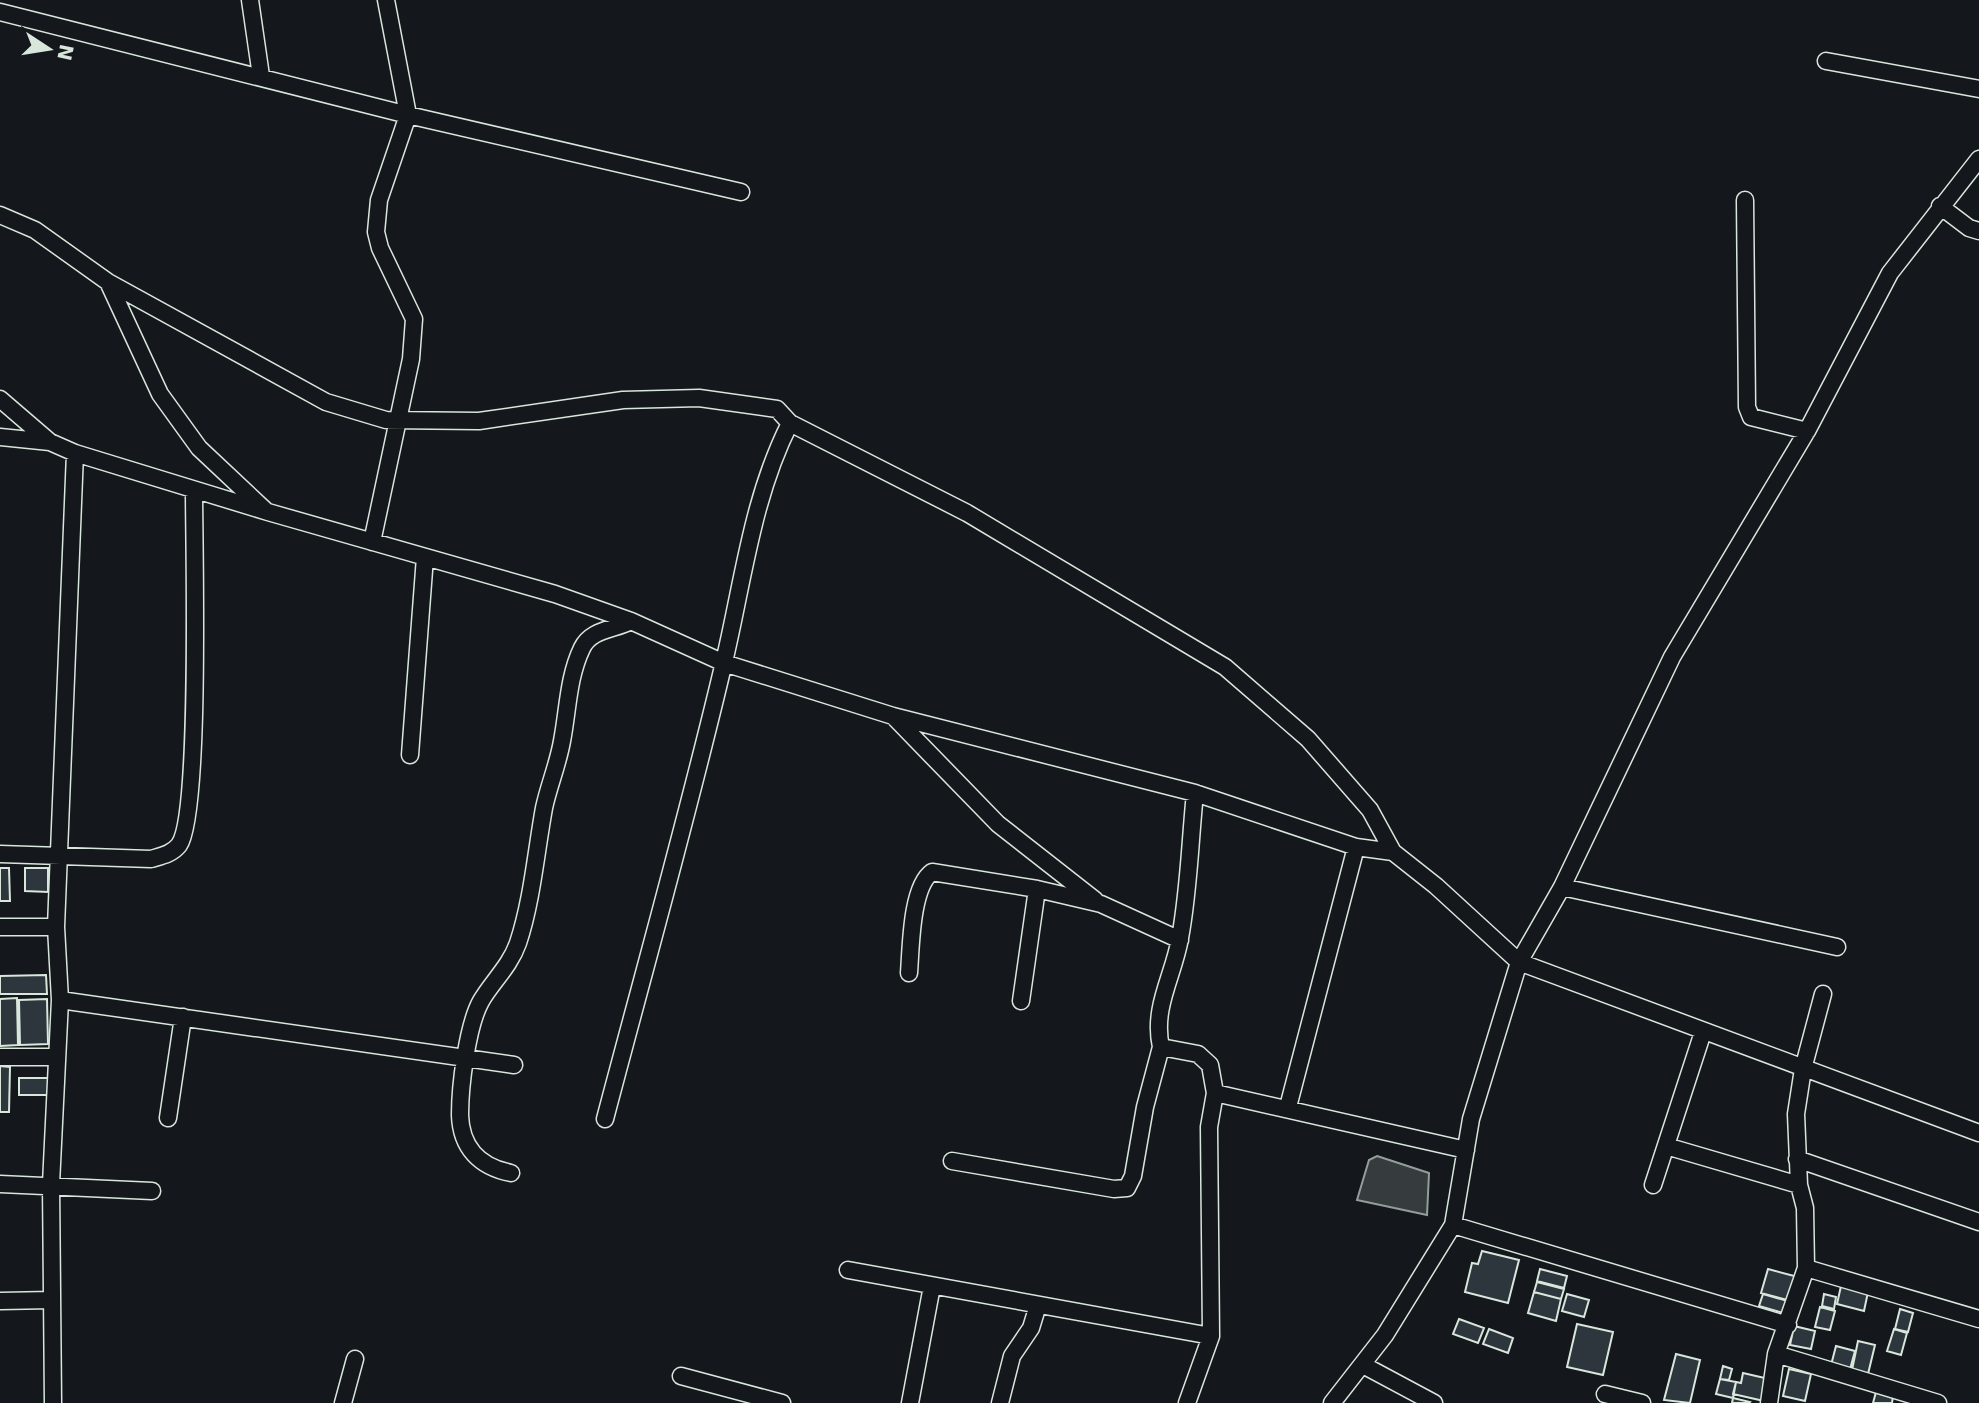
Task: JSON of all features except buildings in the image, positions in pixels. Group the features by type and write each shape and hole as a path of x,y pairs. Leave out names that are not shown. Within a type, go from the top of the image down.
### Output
{"street":[{"path":"250,0 261,76"},
{"path":"372,542 411,359 414,319 401,285 380,248 376,217 408,115 386,0"},
{"path":"0,12 408,115 741,192"},
{"path":"1826,61 1979,89"},
{"path":"1332,1403 1385,1335 1453,1225 1471,1119 1519,962 1562,887 1672,657 1807,431 1890,273 1979,159"},
{"path":"1745,200 1746,407 1751,417 1807,431"},
{"path":"1940,206 1969,229 1979,231"},
{"path":"0,215 35,230 108,282 326,402 386,420 479,421 623,400 699,398 777,409 790,424 967,513 1225,667 1307,739 1370,810 1393,852 1436,886 1519,962 1979,1133"},
{"path":"108,282 160,394 199,448 268,512"},
{"path":"0,399 50,442 75,453 268,512 555,594 631,621 724,663 893,716 1195,793 1356,847 1393,852"},
{"path":"605,1119 724,663 757,511 769,470 790,424"},
{"path":"2,439 50,442"},
{"path":"53,1403 51,1184 55,1057 60,1000 56,927 61,856 75,453"},
{"path":"0,854 151,859 170,853 180,844 191,790 194,490"},
{"path":"410,755 425,557"},
{"path":"510,1173 494,1170 474,1157 466,1143 460,1118 466,1058 476,1011 517,944 548,787 562,742 569,688 582,648 592,634 618,628 631,621"},
{"path":"893,716 998,824 1101,904"},
{"path":"953,1161 1114,1189 1127,1188 1133,1176 1145,1107 1161,1047 1157,1030 1159,1012 1180,940 1195,793"},
{"path":"1289,1107 1356,847"},
{"path":"909,973 919,892 923,878 932,872 1037,889 1101,904 1180,940"},
{"path":"1562,887 1837,947"},
{"path":"1021,1001 1037,889"},
{"path":"0,927 56,927"},
{"path":"1769,1403 1776,1354 1806,1268 1805,1208 1799,1185 1796,1114 1803,1069 1823,994"},
{"path":"60,1000 514,1065"},
{"path":"168,1118 183,1017"},
{"path":"1653,1185 1703,1032"},
{"path":"1161,1047 1182,1049 1204,1059 1210,1065 1215,1093 1209,1127 1208,1260 1211,1336 1187,1403"},
{"path":"0,1057 55,1057"},
{"path":"1215,1093 1289,1107 1465,1150"},
{"path":"1666,1146 1799,1185"},
{"path":"1797,1159 1979,1222"},
{"path":"0,1184 51,1184 152,1191"},
{"path":"1453,1225 1788,1325"},
{"path":"1806,1268 1979,1319"},
{"path":"848,1270 1211,1336"},
{"path":"910,1403 932,1286"},
{"path":"0,1301 52,1300"},
{"path":"1000,1403 1012,1356 1031,1328 1038,1305"},
{"path":"1776,1354 1938,1403"},
{"path":"342,1403 355,1359"},
{"path":"1363,1365 1434,1403"},
{"path":"681,1376 731,1396 782,1403"},
{"path":"1605,1394 1642,1403"}],"shaded area":[{"path":"1377,1156 1429,1173 1427,1215 1357,1200 1369,1160"}]}
